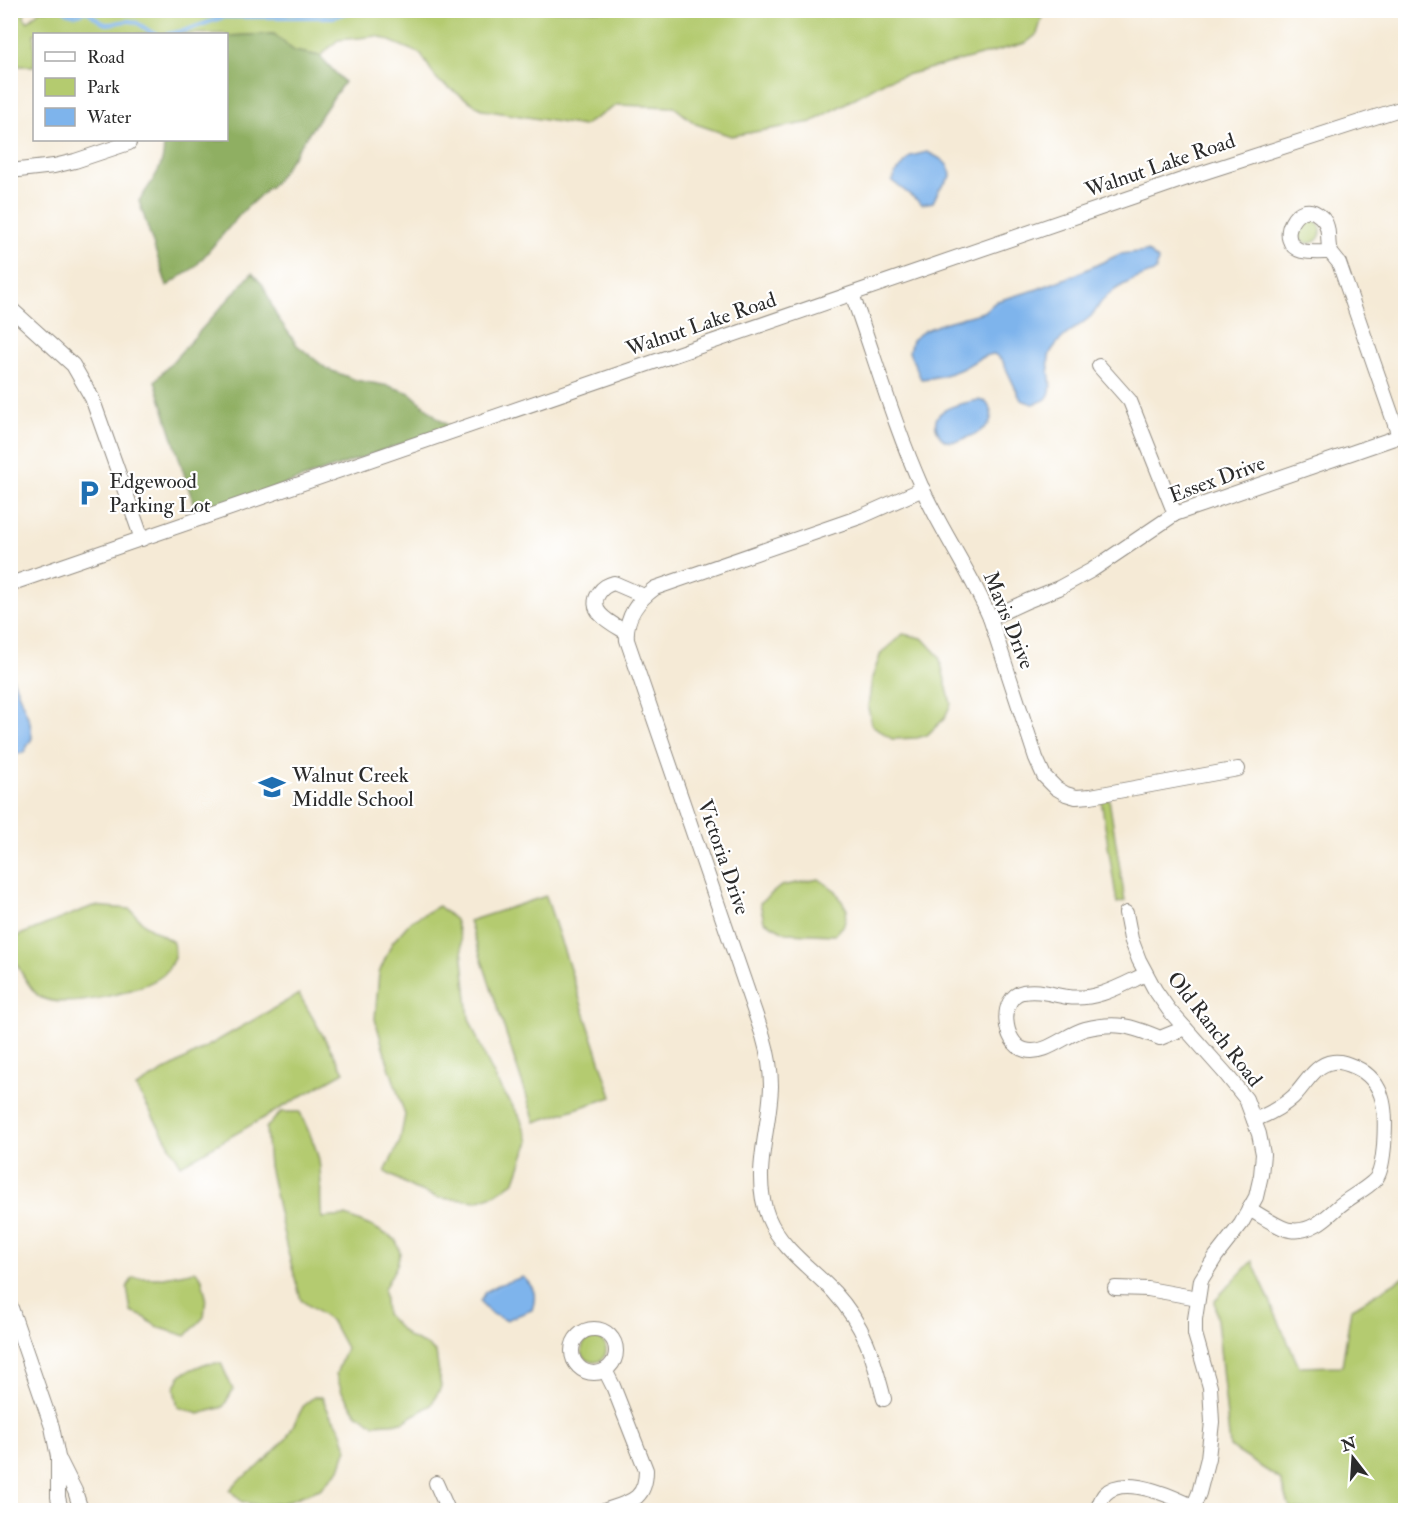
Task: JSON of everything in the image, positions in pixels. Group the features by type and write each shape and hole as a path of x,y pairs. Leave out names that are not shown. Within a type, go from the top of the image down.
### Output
{"street":[{"name":"Walnut Lake Road","path":"10,584 1206,171 1406,107"},
{"path":"10,171 54,166 129,143"},
{"path":"1330,252 1339,263 1402,435"},
{"name":"Mavis Drive","path":"852,294 901,435 923,489 990,618 1044,776 1056,788 1076,797 1238,769"},
{"path":"10,308 73,365 84,382 92,398 142,539"},
{"path":"1099,366 1130,401 1175,514"},
{"name":"Essex Drive","path":"990,618 1059,588 1092,570 1175,514 1402,435"},
{"path":"644,596 614,583 608,584 596,597 597,608 603,617 626,632 629,617 644,596 655,588 860,516 923,489"},
{"name":"Victoria Drive","path":"626,632 764,1036 770,1064 771,1088 760,1175 762,1200 769,1219 793,1254 835,1293 857,1323 873,1356 884,1399"},
{"name":"Old Ranch Road","path":"1125,909 1131,939 1155,990 1169,1010 1246,1099 1259,1134 1263,1154 1256,1197 1241,1224 1201,1280 1195,1334 1210,1387 1212,1422 1208,1458 1193,1509"},
{"path":"1146,974 1087,998 1033,990 1018,993 1010,1002 1006,1016 1010,1035 1015,1044 1024,1050 1035,1051 1048,1048 1084,1029 1106,1025 1132,1026 1160,1038 1185,1028"},
{"path":"1249,1209 1288,1230 1303,1230 1317,1224 1353,1195 1371,1184 1378,1176 1383,1155 1386,1117 1381,1094 1373,1080 1362,1071 1345,1063 1331,1062 1318,1068 1294,1096 1273,1113 1254,1120"},
{"path":"1115,1288 1148,1289 1198,1298"},
{"path":"10,1305 52,1427 58,1457 58,1497 61,1510"},
{"path":"605,1370 646,1470 646,1483 642,1493 629,1502 606,1510"},
{"path":"58,1457 75,1491 81,1510"},
{"path":"436,1483 448,1510"},
{"path":"1097,1510 1106,1493 1117,1488 1134,1486 1171,1496 1193,1509"}],"green space":[{"path":"40,10 1044,11 1037,34 1026,43 887,80 812,122 731,136 696,124 674,107 617,105 583,126 483,110 437,80 421,54 378,36 338,40 320,56 294,51 274,34 228,36 228,33 33,33 33,66 11,66 10,11 25,11 24,17 28,22"},
{"path":"274,34 294,51 320,56 344,82 276,181 243,211 195,267 167,286 139,201 161,165 163,141 228,141 228,36"},
{"path":"1309,219 1318,222 1321,231 1318,240 1309,243 1300,240 1297,231 1300,222"},
{"path":"252,273 263,285 276,315 297,345 327,369 356,380 389,386 410,393 450,427 197,515 155,381"},
{"path":"903,634 922,638 939,656 951,704 944,719 927,735 917,738 892,739 872,725 868,708 872,678 881,653"},
{"path":"1109,799 1125,901 1117,903 1101,800"},
{"path":"819,879 836,891 847,910 844,925 835,935 786,933 764,921 760,903 781,886"},
{"path":"546,896 612,1097 535,1122 469,921"},
{"path":"93,906 130,909 145,925 173,942 175,956 170,966 163,975 153,981 138,988 102,998 66,1002 51,1001 40,997 28,984 15,958 17,936"},
{"path":"439,906 455,920 461,940 469,1018 484,1055 500,1087 519,1115 529,1141 515,1181 496,1194 477,1201 439,1198 413,1188 385,1172 400,1141 405,1115 375,1019 379,973 392,943 411,921"},
{"path":"299,994 344,1072 181,1165 136,1087"},
{"path":"281,1112 300,1112 313,1141 321,1176 322,1218 346,1216 396,1240 400,1253 397,1265 384,1289 386,1314 408,1337 428,1346 436,1353 441,1387 431,1405 403,1422 374,1424 357,1414 342,1392 336,1374 346,1348 332,1322 301,1300 286,1245 269,1166 266,1128"},
{"path":"1252,1261 1299,1367 1342,1366 1351,1309 1405,1276 1405,1510 1291,1510 1280,1479 1230,1447 1215,1300"},
{"path":"196,1271 202,1279 206,1297 204,1317 186,1336 157,1327 144,1317 131,1312 127,1287 133,1278 159,1278"},
{"path":"594,1338 599,1339 605,1345 605,1355 599,1361 594,1362 589,1361 583,1355 582,1350 583,1345 589,1339"},
{"path":"221,1363 233,1390 223,1407 199,1414 178,1407 174,1389 181,1374 204,1364"},
{"path":"314,1397 322,1397 330,1415 340,1427 347,1448 340,1469 320,1489 282,1503 258,1505 242,1502 230,1490 239,1480 258,1467 286,1439 304,1405"}],"water":[{"path":"927,152 946,164 951,176 939,190 933,202 922,204 892,181 895,174 911,156"},
{"path":"1147,251 1158,260 1156,271 1128,282 1109,294 1092,315 1056,344 1049,356 1051,388 1045,400 1033,404 1021,400 1002,360 994,354 984,356 950,373 921,379 909,352 912,340 924,331 983,312 997,301 1077,274 1120,254"},
{"path":"978,400 986,402 990,409 992,415 988,425 959,440 949,442 941,438 936,424 941,412"},
{"path":"11,674 30,722 32,738 24,752 11,756"},
{"path":"523,1277 534,1292 532,1310 506,1320 491,1313 480,1301 485,1292"}],"waterway":[{"path":"10,18 20,10"},
{"path":"64,10 75,14 86,11 106,24 131,21 153,33"},
{"path":"173,33 223,17 333,17 355,10"}],"place":[{"name":"Edgewood Parking Lot","path":"89,493"},
{"name":"Walnut Creek Middle School","path":"272,787"}]}
